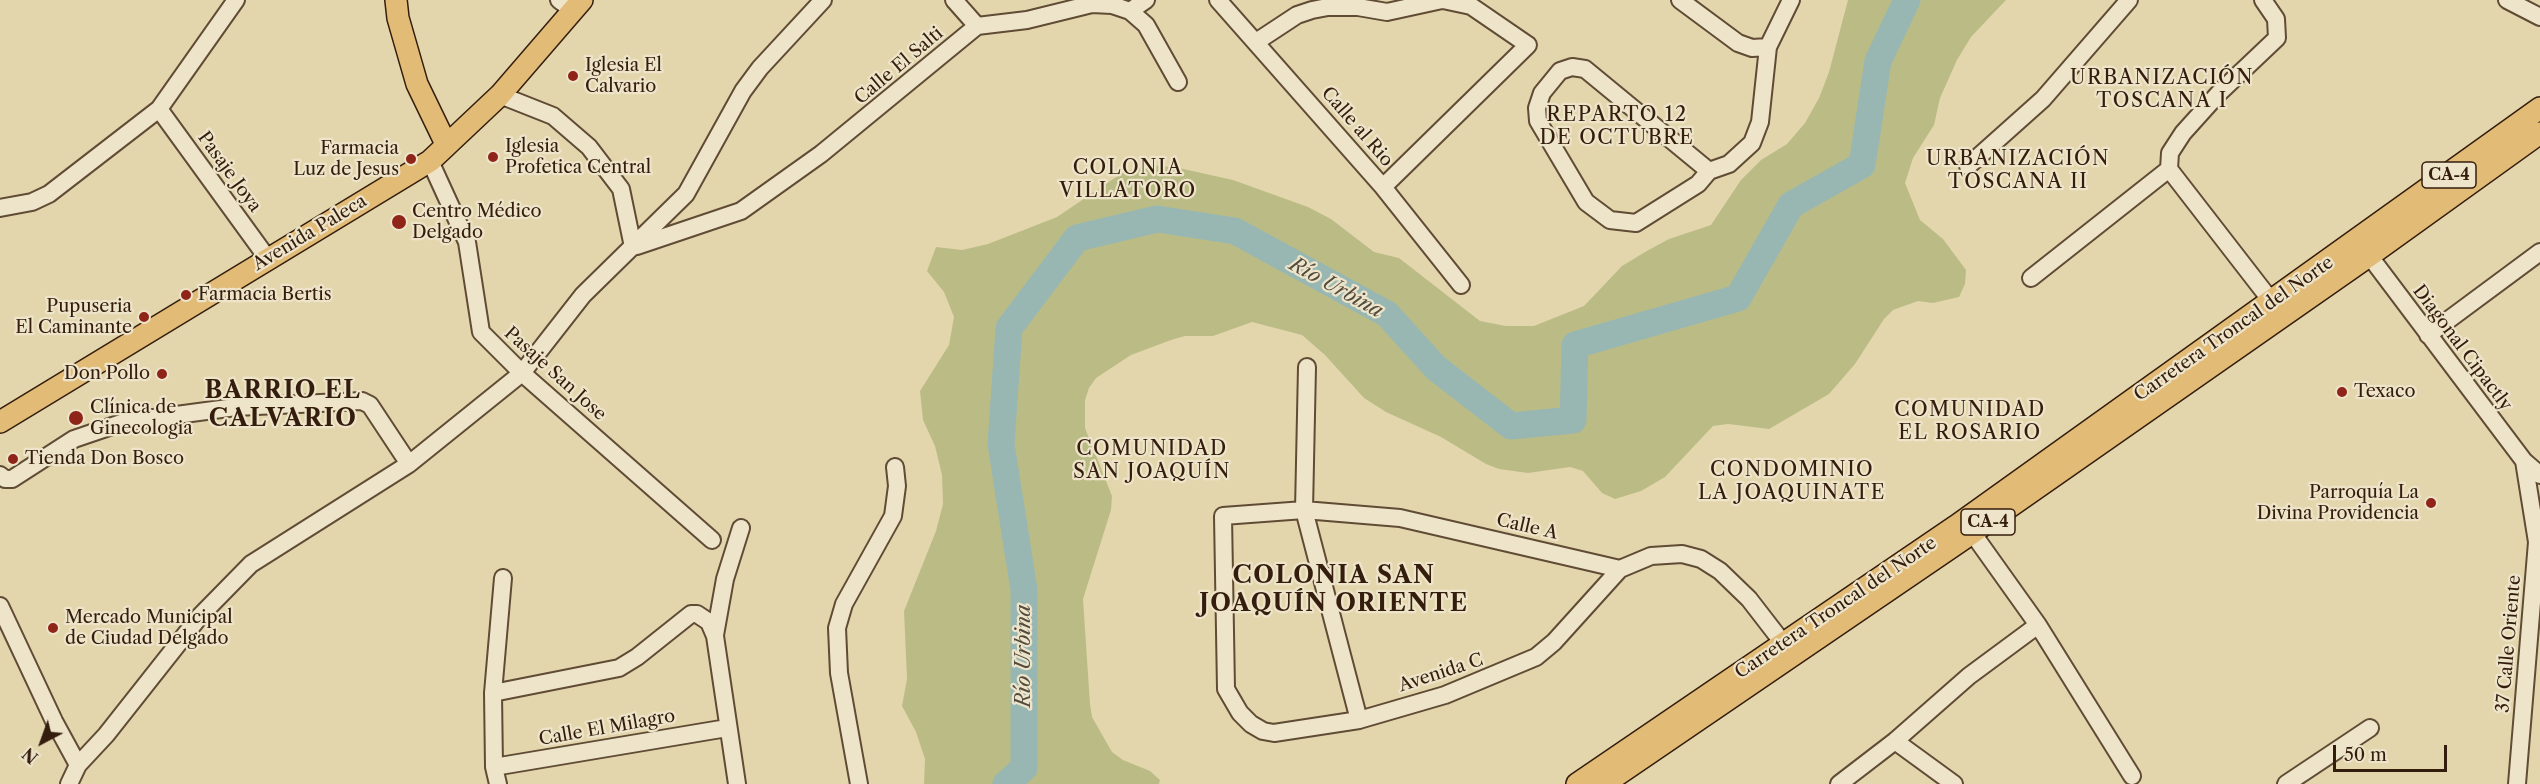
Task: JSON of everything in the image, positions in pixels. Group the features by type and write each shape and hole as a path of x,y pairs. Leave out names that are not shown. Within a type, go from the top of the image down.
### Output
{"main road":[{"path":"396,0 398,18 417,84 446,144"},
{"name":"Avenida Paleca","path":"0,422 430,161 500,95 572,4"},
{"name":"CA-4","path":"2363,248 2540,108"},
{"name":"CA-4","path":"2363,248 2540,133"},
{"name":"Carretera Troncal del Norte","path":"1577,784 1783,643 1968,527 2272,302 2363,248"},
{"name":"Carretera Troncal del Norte","path":"1604,784 2363,248"}],"street":[{"path":"0,208 32,202 49,194 159,109 236,0"},
{"path":"69,784 78,765 106,735 200,616 251,564 409,464 522,373 583,295 686,194 743,91 760,68 823,0"},
{"path":"954,0 977,26 1027,20 1092,4 1112,5 1130,11 1146,26 1178,82"},
{"path":"1130,11 1146,0"},
{"name":"Calle al Rio","path":"1218,0 1383,187 1461,285"},
{"path":"1256,42 1297,15 1312,10 1348,7 1387,12 1442,0 1471,6 1528,45 1383,187"},
{"path":"1680,0 1738,43 1752,48 1768,47"},
{"path":"1709,171 1585,69 1572,67 1560,71 1542,93 1537,108 1538,121 1586,202 1610,220 1636,223 1698,184 1709,171 1728,164 1752,143 1760,122 1768,47 1791,0"},
{"path":"1968,166 2043,99 2129,0"},
{"path":"2263,0 2276,20 2277,38 2219,93 2183,133 2170,153 2169,169 2272,302"},
{"path":"2507,0 2540,17"},
{"name":"Calle El Salti","path":"633,247 741,211 822,154 977,26"},
{"path":"500,95 553,116 589,147 621,189 633,247"},
{"name":"Pasaje Joya","path":"159,109 268,259"},
{"name":"Pasaje San Jose","path":"430,161 467,242 481,332 522,373 712,540"},
{"path":"2031,278 2169,169"},
{"name":"Diagonal Cipactly","path":"2363,248 2524,461 2540,475"},
{"path":"2428,335 2540,252"},
{"path":"1306,367 1304,510 1359,720"},
{"path":"0,476 4,479 12,479 74,439 124,422 236,407 362,401 370,405 409,464"},
{"name":"37 Calle Oriente","path":"2517,784 2539,541 2524,461"},
{"path":"859,784 839,673 837,628 844,604 893,516 897,486 895,467"},
{"name":"Calle A","path":"1240,713 1226,689 1224,678 1223,516 1304,510 1400,518 1620,569"},
{"path":"1968,527 2038,625 2132,776"},
{"path":"737,784 715,636 725,579 741,528"},
{"path":"1620,569 1639,560 1662,554 1682,554 1701,559 1740,588 1783,643"},
{"name":"Avenida C","path":"1240,713 1263,731 1274,733 1359,720 1444,695 1525,664 1554,642 1585,609 1601,587 1620,569"},
{"path":"498,784 495,767 493,693 503,578"},
{"path":"0,606 54,722 78,765"},
{"path":"493,693 619,668 655,644 691,614 707,620 715,636"},
{"path":"1839,784 1895,741 1969,676 2038,625"},
{"name":"Calle El Milagro","path":"495,767 727,728"},
{"path":"2286,784 2370,728"},
{"path":"1895,741 1954,784"}],"green space":[{"path":"1848,0 2006,0 1971,37 1957,60 1940,98 1934,125 1913,158 1905,183 1920,220 1943,239 1966,270 1965,284 1959,297 1933,303 1918,301 1893,310 1884,319 1855,364 1829,394 1769,429 1728,424 1713,426 1665,477 1641,491 1615,499 1602,493 1583,471 1570,467 1528,473 1499,469 1486,464 1441,437 1386,412 1364,398 1325,355 1302,335 1252,322 1213,336 1185,336 1131,355 1096,378 1085,400 1085,428 1112,496 1111,510 1083,599 1092,717 1112,752 1123,760 1150,771 1160,780 1159,784 924,784 925,759 916,732 902,706 907,679 904,611 936,531 943,504 942,475 935,446 923,420 920,391 949,345 954,317 944,292 927,271 936,247 962,250 988,244 1057,217 1125,171 1152,165 1179,168 1233,180 1308,207 1331,219 1374,252 1399,258 1480,321 1506,326 1534,326 1584,306 1622,266 1645,252 1669,239 1711,225 1741,180 1761,160 1787,144 1805,123 1819,98 1829,72"}],"waterway":[{"name":"Río Urbina","path":"1006,784 1024,768 1024,590 1001,444 1009,328 1077,238 1157,219 1235,231 1387,314 1436,368 1511,426 1573,420 1575,345 1738,298 1791,205 1862,165 1878,61 1907,0"}],"place":[{"name":"Iglesia El Calvario","path":"573,76"},
{"name":"Iglesia Profetica Central","path":"493,157"},
{"name":"Farmacia Luz de Jesus","path":"411,159"},
{"name":"Centro Médico Delgado","path":"399,222"},
{"name":"Farmacia Bertis","path":"186,295"},
{"name":"Pupuseria El Caminante","path":"144,317"},
{"name":"Don Pollo","path":"162,374"},
{"name":"Texaco","path":"2342,392"},
{"name":"Clínica de Ginecologia","path":"76,418"},
{"name":"Tienda Don Bosco","path":"13,459"},
{"name":"Parroquía La Divina Providencia","path":"2431,503"},
{"name":"Mercado Municipal de Ciudad Delgado","path":"53,628"}],"district":[{"name":"URBANIZACIÓN TOSCANA I","path":"2162,90"},
{"name":"REPARTO 12 DE OCTUBRE","path":"1617,126"},
{"name":"URBANIZACIÓN TOSCANA II","path":"2018,170"},
{"name":"COLONIA VILLATORO","path":"1128,180"},
{"name":"BARRIO EL CALVARIO","path":"283,405"},
{"name":"COMUNIDAD EL ROSARIO","path":"1970,422"},
{"name":"COMUNIDAD SAN JOAQUÍN","path":"1152,460"},
{"name":"CONDOMINIO LA JOAQUINATE","path":"1792,482"},
{"name":"COLONIA SAN JOAQUÍN ORIENTE","path":"1334,590"}]}
